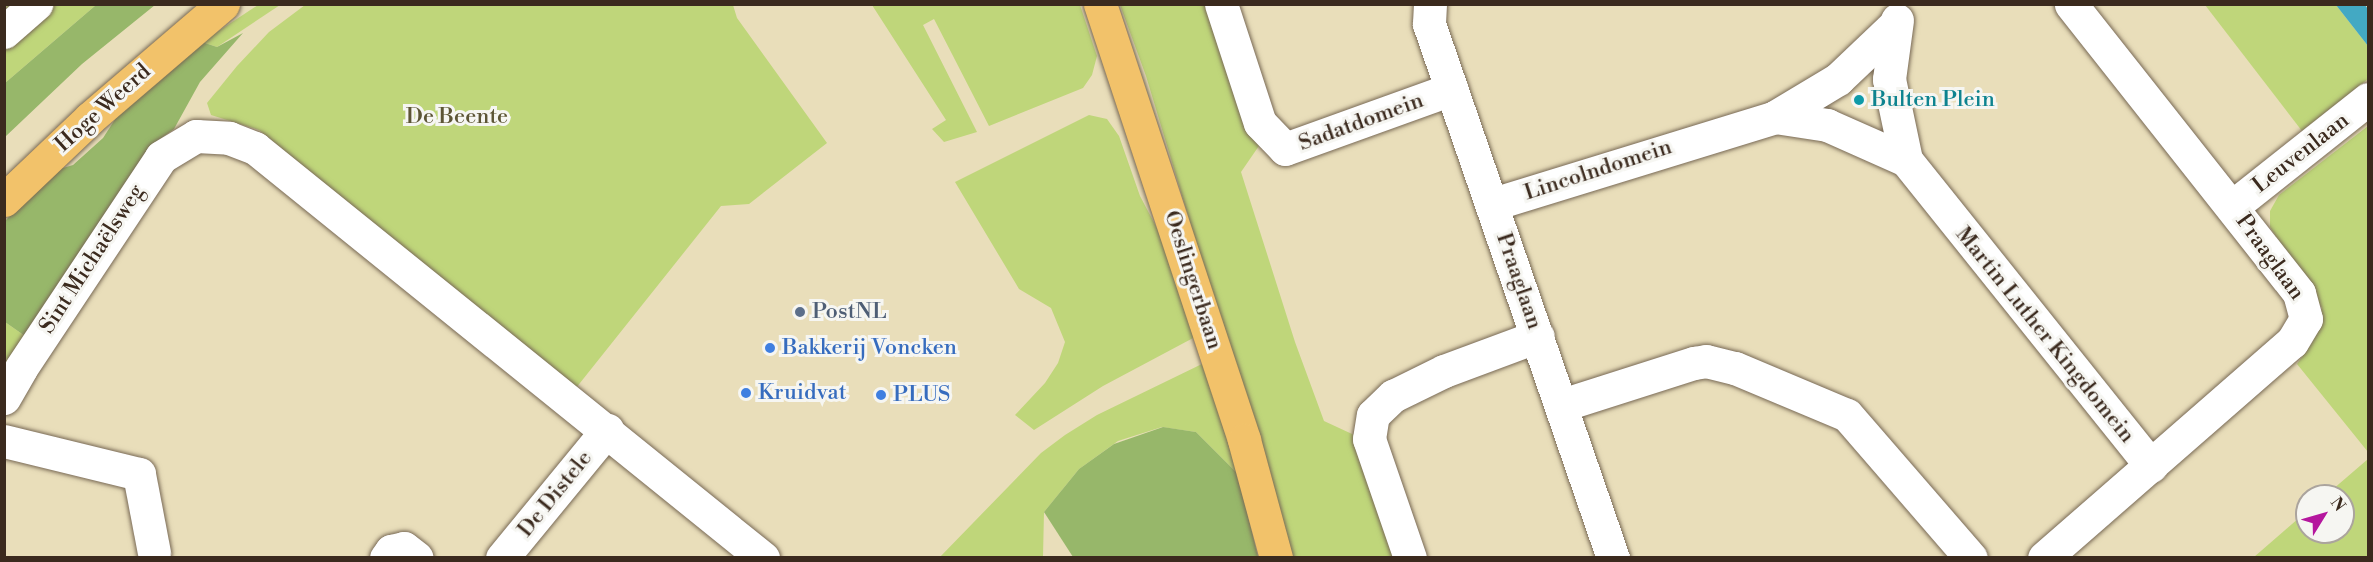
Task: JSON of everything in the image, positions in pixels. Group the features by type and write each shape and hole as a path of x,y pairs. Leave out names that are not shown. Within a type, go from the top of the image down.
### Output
{"main road":[{"name":"Hoge Weerd","path":"4,201 90,118 214,13 238,4"},
{"name":"Oeslingerbaan","path":"1100,4 1213,343 1276,558"}],"street":[{"path":"4,32 36,4"},
{"name":"Sadatdomein","path":"1221,4 1260,123 1284,149 1452,89"},
{"name":"Praaglaan","path":"1430,4 1428,24 1493,204 1612,558"},
{"name":"Praaglaan","path":"2044,558 2292,342 2306,319 2299,293 2233,206 2071,4"},
{"path":"1775,117 1838,78 1899,15"},
{"path":"1899,15 1889,79 1906,159"},
{"name":"Leuvenlaan","path":"2233,206 2368,99"},
{"path":"1775,117 1827,125 1906,159"},
{"name":"Lincolndomein","path":"1493,204 1703,136 1775,117"},
{"name":"Sint Michaëlsweg","path":"4,398 150,170 177,144 196,136 219,136 255,148 607,430"},
{"name":"Martin Luther Kingdomein","path":"1906,159 2151,466"},
{"path":"1410,558 1369,439 1373,415 1393,396 1444,371 1538,336"},
{"path":"1562,405 1694,363 1706,361 1735,368 1847,415 1971,558"},
{"path":"607,430 763,558"},
{"name":"De Distele","path":"502,558 607,430"},
{"path":"4,441 140,474 154,553"},
{"path":"386,558 391,551 404,548 417,558"}],"green space":[{"path":"4,5 96,5 5,83"},
{"path":"96,5 155,5 82,64 5,137 5,83"},
{"path":"258,5 280,5 217,47 202,42"},
{"name":"De Beente","path":"305,5 733,5 737,18 827,143 749,204 721,206 576,388 259,130 211,115 207,103 237,66 269,32"},
{"path":"872,5 1080,5 1097,56 1092,75 1083,88 989,126 934,19 923,25 977,132 944,142 932,129 946,120"},
{"path":"1120,5 1215,5 1263,140 1241,172 1295,342 1324,421 1365,440 1405,557 1291,557 1146,76"},
{"path":"2205,5 2336,5 2368,46 2368,79 2302,131"},
{"path":"243,33 200,82 174,129 149,147 25,336 5,322 5,221 53,171 73,165 103,138 125,104 202,42 217,47"},
{"path":"1089,115 1107,119 1119,136 1140,196 1169,251 1195,337 1103,386 1034,430 1015,415 1045,383 1058,363 1065,342 1051,308 1019,289 955,182"},
{"path":"2368,126 2368,452 2297,364 2312,343 2322,308 2270,227 2270,211 2279,195"},
{"path":"5,322 25,336 5,369"},
{"path":"1204,363 1238,474 1196,432 1162,427 1118,441 1079,469 1044,512 1043,557 939,558 1041,453 1065,435 1097,415"},
{"path":"1163,427 1196,432 1238,474 1258,557 1073,557 1044,512 1079,469 1114,444"},
{"path":"2368,459 2368,557 2254,557 2295,521 2295,544 2355,544 2355,484 2339,484"}],"water":[{"path":"2336,5 2365,5 2368,9 2368,46"}],"place":[{"name":"Bulten Plein","path":"1859,100"},
{"name":"PostNL","path":"800,312"},
{"name":"Bakkerij Voncken","path":"770,348"},
{"name":"Kruidvat","path":"746,393"},
{"name":"PLUS","path":"881,395"}]}
